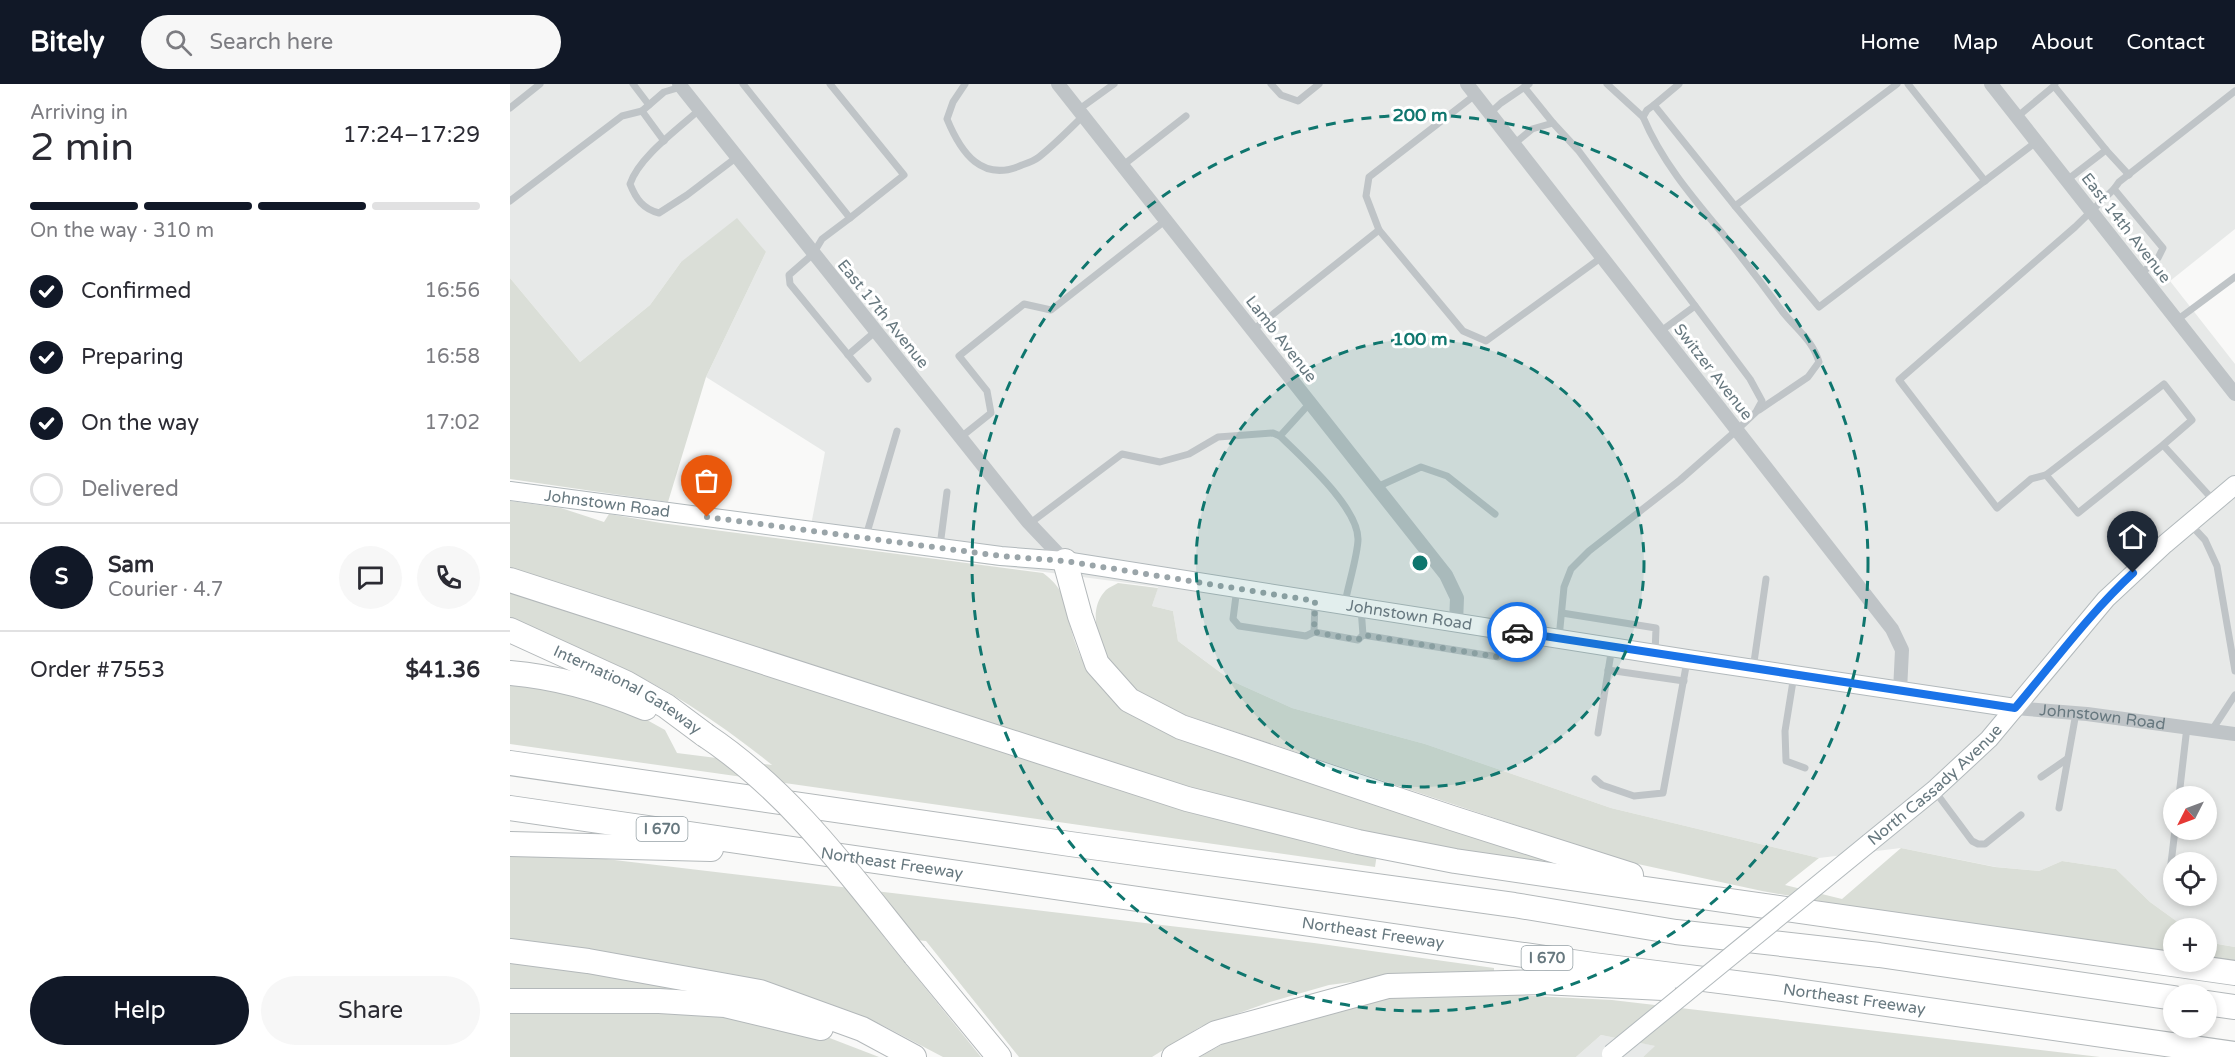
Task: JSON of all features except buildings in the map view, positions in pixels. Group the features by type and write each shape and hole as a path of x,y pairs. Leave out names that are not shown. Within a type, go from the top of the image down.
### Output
{"highway":[{"path":"1065,561 1080,616 1097,664 1129,700 1193,730 1551,850 1705,896"},
{"path":"510,580 1186,799 1358,842 1455,861 2235,974"},
{"name":"International Gateway","path":"510,630 626,683 666,706 746,764 789,804 840,862 999,1057"},
{"path":"510,673 576,684 619,698 705,735"},
{"path":"510,763 1514,905 1676,932 1879,955 2163,996"},
{"name":"Northeast Freeway","path":"510,808 1593,965 1775,988 2235,1053"},
{"path":"510,844 814,852"},
{"path":"510,951 588,961 760,992 862,1029 914,1057"},
{"path":"1174,1057 1216,1033 1388,986 1542,982 1645,988 1775,988"},
{"path":"510,1001 659,1001 724,1005 859,1037 908,1057"},
{"path":"2217,1004 2235,1006"}],"main road":[{"name":"North Cassady Avenue","path":"1609,1055 1934,790 1989,739 2106,598 2235,485"},
{"name":"Johnstown Road","path":"510,491 1001,556 1065,561 1512,632 2015,708"}],"street":[{"name":"Lamb Avenue","path":"1058,84 1446,575 1457,598 1456,623"},
{"name":"East 14th Avenue","path":"1992,84 2235,394"},
{"name":"East 17th Avenue","path":"682,85 699,110 1029,524 1065,561"},
{"name":"Switzer Avenue","path":"1471,89 1892,629 1902,650 1900,691"},
{"name":"Johnstown Road","path":"2015,708 2076,713 2235,734"}],"lane":[{"path":"633,84 649,105"},
{"path":"743,84 850,218"},
{"path":"830,84 904,175 822,239 813,254 789,276 790,284 868,379"},
{"path":"965,84 953,102 947,119 955,139 970,158 983,168 1011,170 1037,159 1081,113 1114,84"},
{"path":"1271,84 1281,95 1298,101 1319,84"},
{"path":"1559,638 1564,587 1571,569 1589,551 1680,480 1757,411 1808,377 1819,362 1815,347 1785,315 1748,265 1677,178 1650,134 1643,117 1607,84"},
{"path":"1643,117 1647,110 1679,84"},
{"path":"1735,206 1897,84"},
{"path":"1908,84 1985,181"},
{"path":"510,108 537,85"},
{"path":"510,201 622,116 642,111 664,92 682,85"},
{"path":"1490,113 1527,85 1553,123 1578,150 1750,379 1762,401 1757,411"},
{"path":"2017,117 2054,85 2128,175"},
{"path":"1471,89 1369,177 1366,196 1378,230 1463,331 1486,341 1602,257"},
{"path":"2046,475 2078,513 2192,420 2164,384 2046,475 2031,479 1997,508 1899,380 2075,227 2128,175 2235,91"},
{"path":"1654,105 1819,307 2036,142"},
{"path":"699,110 664,141 633,175 630,184 640,203 649,211 659,213 737,157"},
{"path":"642,111 664,141"},
{"path":"1122,166 1186,116"},
{"path":"1514,144 1532,129 1553,123"},
{"path":"2067,180 2106,150"},
{"path":"2114,189 2163,248 2158,258 2140,274"},
{"path":"961,437 991,413 987,391 959,356 1023,304 1051,310 1166,220"},
{"path":"1253,330 1378,230"},
{"path":"2177,320 2235,277"},
{"path":"1661,332 1695,306"},
{"path":"848,355 876,331"},
{"path":"1280,436 1310,403"},
{"path":"865,538 897,431"},
{"path":"1029,524 1122,454 1160,462 1189,454 1218,437 1273,433 1280,436 1328,485 1350,513 1358,538 1352,607 1363,635"},
{"path":"2163,445 2215,502"},
{"path":"1377,487 1421,467 1447,476 1495,514"},
{"path":"940,548 947,492"},
{"path":"2189,523 2205,540 2217,566 2235,671"},
{"path":"1754,669 1766,579"},
{"path":"1237,588 1233,619 1239,626 1306,636 1314,632 1358,640 1363,635"},
{"path":"1314,632 1315,601"},
{"path":"1562,613 1656,628 1655,654"},
{"path":"1363,635 1498,657 1507,652 1512,632"},
{"path":"1598,733 1612,646"},
{"path":"1595,779 1602,785 1634,796 1663,793 1687,659"},
{"path":"1608,670 1684,681"},
{"path":"1794,675 1785,731 1786,761 1805,768"},
{"path":"2212,731 2235,695"},
{"path":"2059,808 2076,713"},
{"path":"2180,786 2187,727"},
{"path":"2041,777 2067,759"},
{"path":"1934,790 1972,841 1978,844 1985,844 2021,815"}],"shaded area":[{"path":"510,84 2235,84 2235,229 2170,281 2235,364 2235,947 2217,944 2217,918 2172,918 2150,902 2116,869 2062,861 2039,871 1996,867 1901,848 1819,858 1611,808 1425,744 1292,708 1232,681 1178,641 1173,611 1152,606 1158,587 808,541 825,452 706,377 766,252 681,262 650,305 580,362 510,278"},
{"path":"737,218 766,252 706,377 668,502 510,479 510,278 580,362 650,305 681,262"},
{"path":"510,501 561,508 604,522 609,514 661,523 1043,573 1061,592 1077,648 1085,665 1106,693 1135,715 1169,732 1559,863 1558,869 1292,818 1154,780 510,569"},
{"path":"1118,583 1158,588 1152,606 1173,611 1178,641 1232,681 1292,708 1425,744 1611,808 1819,858 1785,885 1842,899 1901,848 1995,867 2039,871 2062,861 2116,869 2150,902 2172,918 2163,918 2163,954 1894,914 1762,891 1624,861 1152,704 1124,681 1101,643 1096,615 1099,602 1106,590"},
{"path":"510,589 1377,854 1375,867 510,744 510,680 526,681 638,715 665,730 677,753 772,765 714,721 652,683 608,661 510,621"},
{"path":"510,856 589,857 1314,943 1494,968 1494,975 1422,973 1329,985 1270,1002 1200,1027 1152,1057 1019,1057 926,941 884,937 981,1057 943,1057 882,1025 824,1003 510,944"},
{"path":"2217,944 2235,947 2235,965 2217,962"},
{"path":"510,962 697,989 696,995 510,993"},
{"path":"1477,993 1612,1000 2100,1057 1643,1057 1655,1046 1601,1035 1576,1057 1200,1057 1230,1040 1357,1004 1397,997"},
{"path":"510,1013 652,1013 739,1018 814,1032 879,1057 510,1057"},
{"path":"1601,1035 1656,1046 1643,1057 1576,1057"}],"way so far":[{"path":"707,517 1001,556 1065,561 1315,601 1314,632 1358,640 1363,635 1498,657 1507,652 1512,632 1517,632"}],"route":[{"path":"1517,632 2015,708 2078,630 2106,598 2133,573"}]}
